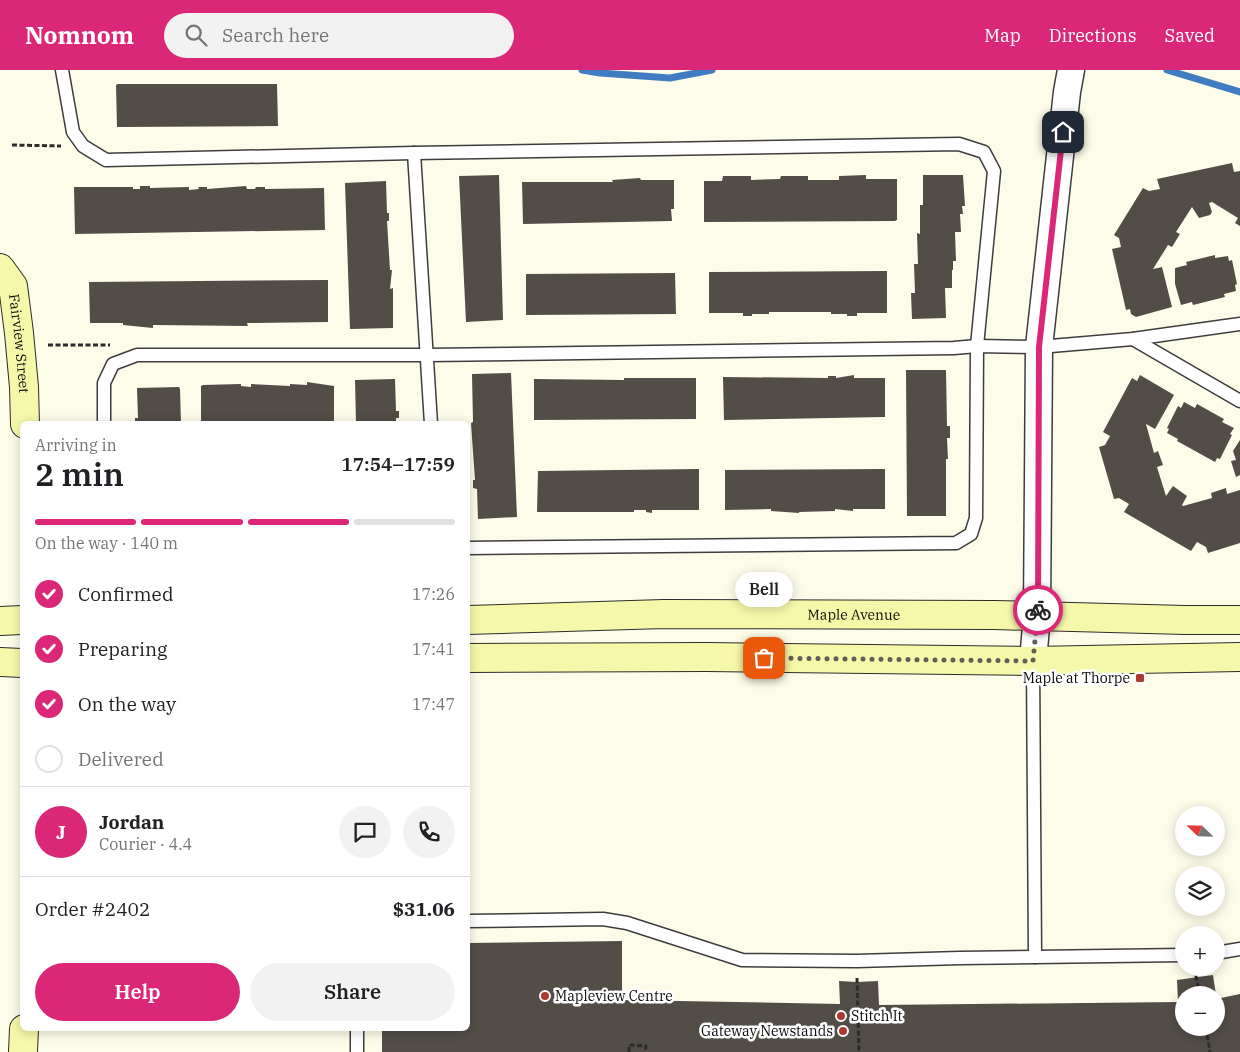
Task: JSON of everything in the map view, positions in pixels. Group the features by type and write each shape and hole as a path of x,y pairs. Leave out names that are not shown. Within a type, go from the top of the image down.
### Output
{"main road":[{"name":"Fairview Street","path":"0,268 13,286 20,333 25,421"},
{"name":"Maple Avenue","path":"470,620 664,614 1038,615 1240,620"},
{"path":"0,620 20,620"},
{"path":"470,658 707,657 1033,661 1240,657"},
{"path":"0,662 20,663"},
{"path":"23,1052 24,1031"}],"street":[{"path":"1033,661 1038,615 1039,347 1069,81"}],"lane":[{"path":"62,70 73,132 83,146 106,160 414,152 959,144 984,152 994,171 977,346 976,518 971,534 956,543 470,548"},
{"path":"414,152 431,421"},
{"path":"104,421 104,383 107,376 113,364 137,355 426,355 954,348 977,346 1039,347 1133,340 1240,324"},
{"path":"1133,340 1240,401"},
{"path":"1033,661 1035,957"},
{"path":"470,921 603,919 627,923 742,960 857,961 1175,955"},
{"path":"1225,952 1240,949"},
{"path":"357,1031 357,1052"}],"path":[{"path":"12,145 83,146"},
{"path":"48,345 114,345"},
{"path":"857,961 859,1052"},
{"path":"1207,1036 1210,1052"},
{"path":"629,1052 629,1045 646,1046 646,1052"},
{"path":"639,1046 639,1052"}],"building":[{"path":"277,84 278,126 117,127 116,85"},
{"path":"1232,163 1234,172 1240,171 1240,226 1235,223 1238,218 1212,202 1209,203 1212,212 1210,215 1199,218 1192,207 1176,232 1180,234 1172,247 1168,245 1153,269 1162,267 1172,307 1136,317 1131,314 1130,309 1126,310 1112,249 1121,247 1119,238 1114,235 1143,188 1149,191 1160,189 1157,179"},
{"path":"499,175 503,320 466,322 459,176"},
{"path":"866,175 866,179 897,179 897,220 704,222 704,181 722,181 723,176 751,176 751,180 780,179 781,176 808,176 808,180 839,180 839,176"},
{"path":"923,175 963,175 965,206 962,206 963,214 960,214 961,232 955,232 956,261 953,261 952,288 945,288 946,318 912,319 911,293 915,293 914,264 918,264 917,233 920,234 920,205 923,205"},
{"path":"640,178 641,180 674,180 674,209 671,209 672,221 523,224 522,182 613,182 612,180"},
{"path":"386,181 387,213 389,213 389,221 387,221 390,270 392,270 390,289 393,288 393,328 350,329 345,183"},
{"path":"140,186 150,186 150,188 189,187 189,190 199,189 198,187 207,187 207,189 246,186 247,189 255,189 256,187 265,187 265,189 324,188 325,230 75,234 74,187 133,187 133,189 140,189"},
{"path":"1215,255 1215,258 1228,256 1229,261 1232,260 1237,284 1235,285 1236,291 1224,294 1225,297 1193,305 1192,302 1181,305 1175,284 1175,268 1187,265 1186,262"},
{"path":"887,271 887,313 857,313 857,316 847,316 847,314 831,314 831,312 769,312 769,314 743,316 743,313 709,313 709,272"},
{"path":"675,273 676,314 526,315 526,274"},
{"path":"328,280 328,322 247,323 248,326 153,325 153,328 123,325 123,323 90,323 89,282"},
{"path":"906,370 946,370 947,426 950,426 950,438 947,438 946,516 907,516"},
{"path":"511,373 517,517 478,519 477,489 473,488 473,480 475,480 471,423 473,422 472,374"},
{"path":"854,375 854,378 885,378 885,417 724,420 723,377 828,378 828,376 836,376 836,378"},
{"path":"1140,375 1174,395 1155,429 1146,424 1154,453 1158,451 1163,465 1157,467 1166,496 1173,486 1187,496 1183,506 1212,498 1211,493 1226,488 1227,494 1240,490 1240,543 1208,553 1206,547 1197,542 1191,551 1124,512 1129,504 1119,498 1114,499 1099,447 1105,445 1110,436 1103,432 1132,378 1137,381"},
{"path":"624,378 696,378 696,419 534,420 534,379 624,380"},
{"path":"395,379 396,411 399,411 399,418 396,418 396,421 356,421 355,380"},
{"path":"307,382 334,386 334,421 201,421 201,386 203,385 241,384 241,386 251,387 251,384 307,385"},
{"path":"179,387 181,421 135,421 135,418 138,418 137,388"},
{"path":"1184,402 1195,408 1197,404 1224,419 1222,422 1234,428 1220,459 1217,458 1215,462 1177,441 1178,439 1167,433 1169,429 1167,428 1178,406 1181,408"},
{"path":"1240,440 1240,475 1236,477 1231,461 1236,460 1233,451"},
{"path":"699,469 699,510 652,510 652,513 646,512 646,510 634,510 634,512 537,512 538,471"},
{"path":"885,469 885,509 853,509 853,511 835,509 835,511 799,513 771,511 771,509 725,510 725,470"},
{"name":"Mapleview Centre","path":"622,941 622,1000 840,1004 839,981 878,981 879,1005 1175,1002 1175,1036 1225,1036 1225,997 1240,994 1240,1052 382,1052 382,1031 470,1031 470,943"},
{"name":"Mapleview Centre","path":"1213,976 1215,986 1177,986 1177,980"}],"waterway":[{"path":"582,70 670,78 712,70"},
{"path":"1167,70 1240,92"}],"way so far":[{"path":"764,658 1033,661 1038,610"}],"place":[{"name":"Bell","path":"764,658"},
{"name":"Maple at Thorpe","path":"1140,678"},
{"name":"Mapleview Centre","path":"545,996"},
{"name":"Stitch It","path":"841,1016"},
{"name":"Gateway Newstands","path":"843,1031"}],"route":[{"path":"1038,610 1039,347 1063,132"}]}
